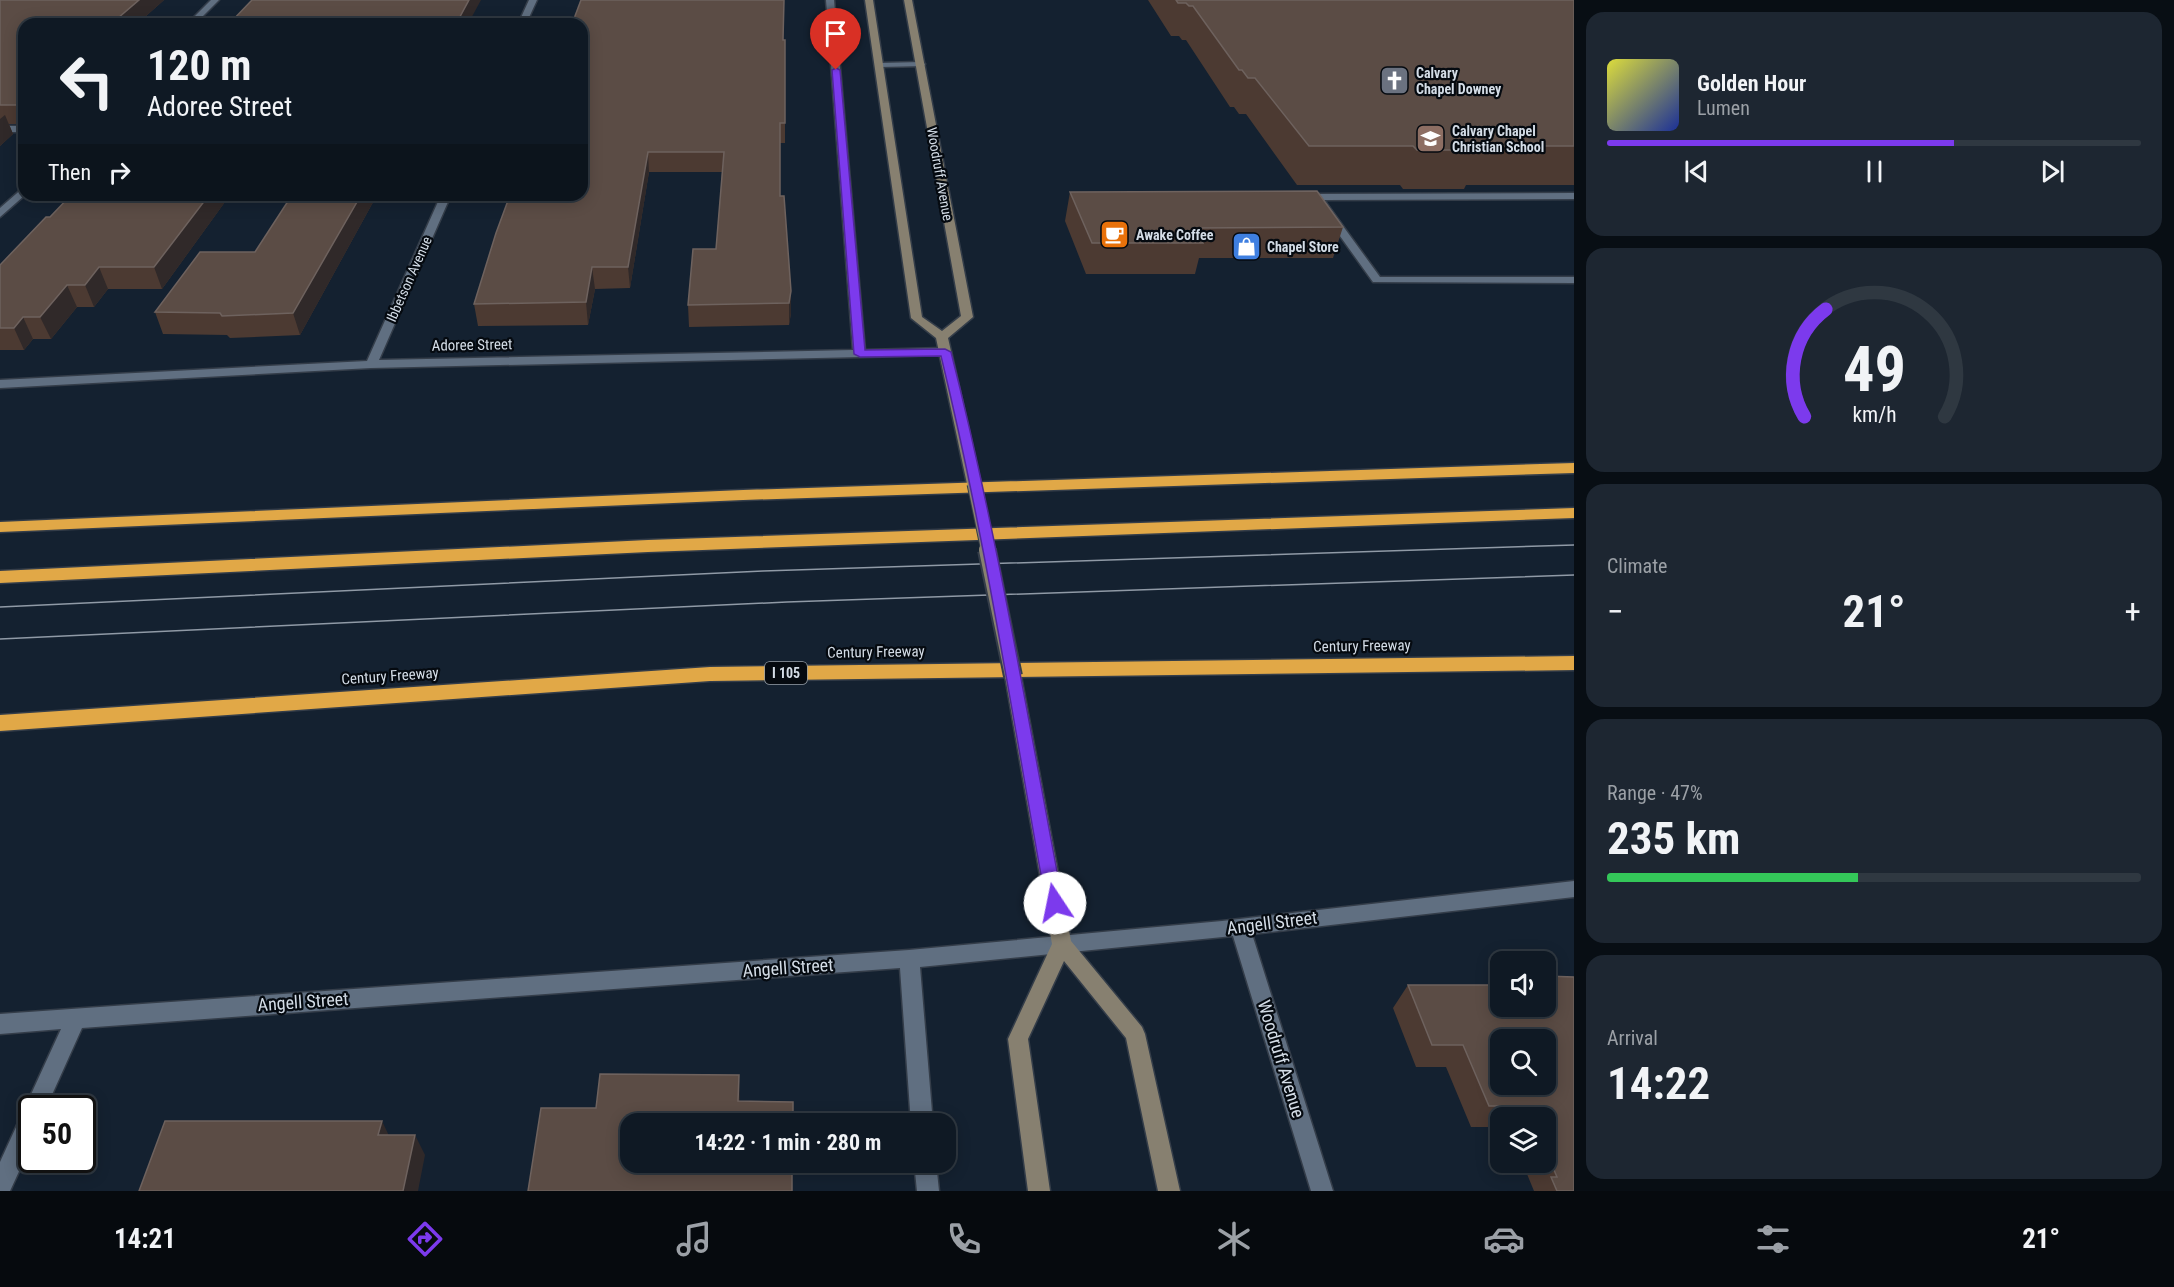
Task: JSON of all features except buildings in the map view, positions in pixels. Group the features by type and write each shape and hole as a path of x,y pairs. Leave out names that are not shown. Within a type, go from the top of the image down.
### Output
{"highway":[{"path":"0,527 755,494 1574,468"},
{"path":"0,577 648,546 1574,513"},
{"name":"Century Freeway","path":"0,723 710,674 1574,663"}],"main road":[{"path":"869,0 916,318 942,337 959,406 1062,944 1135,1034 1169,1191"},
{"name":"Woodruff Avenue","path":"908,0 967,317 942,337"},
{"path":"1039,1191 1018,1039 1062,944"}],"street":[{"path":"197,18 215,0"},
{"path":"525,18 533,0"},
{"path":"830,0 860,354"},
{"path":"880,65 921,64"},
{"path":"0,129 18,129"},
{"path":"0,214 18,196"},
{"path":"1574,196 1317,196 1377,280 1574,280"},
{"name":"Ibbetson Avenue","path":"371,364 443,201"},
{"name":"Adoree Street","path":"0,384 371,364 945,352"},
{"name":"Angell Street","path":"0,1024 909,959 1240,926 1574,889"},
{"name":"Woodruff Avenue","path":"1240,926 1322,1191"},
{"path":"909,959 921,1113"},
{"path":"41,1095 75,1018"},
{"path":"0,1187 18,1148"},
{"path":"926,1173 928,1191"}],"tram line":[{"path":"0,607 763,571 1574,545"},
{"path":"0,639 787,602 1574,575"}],"place":[{"name":"Calvary Chapel Downey","path":"1395,81"},
{"name":"Calvary Chapel Christian School","path":"1431,139"},
{"name":"Awake Coffee","path":"1115,235"},
{"name":"Chapel Store","path":"1246,247"}],"route":[{"path":"836,70 860,354 945,352 959,406 1055,903"}]}
